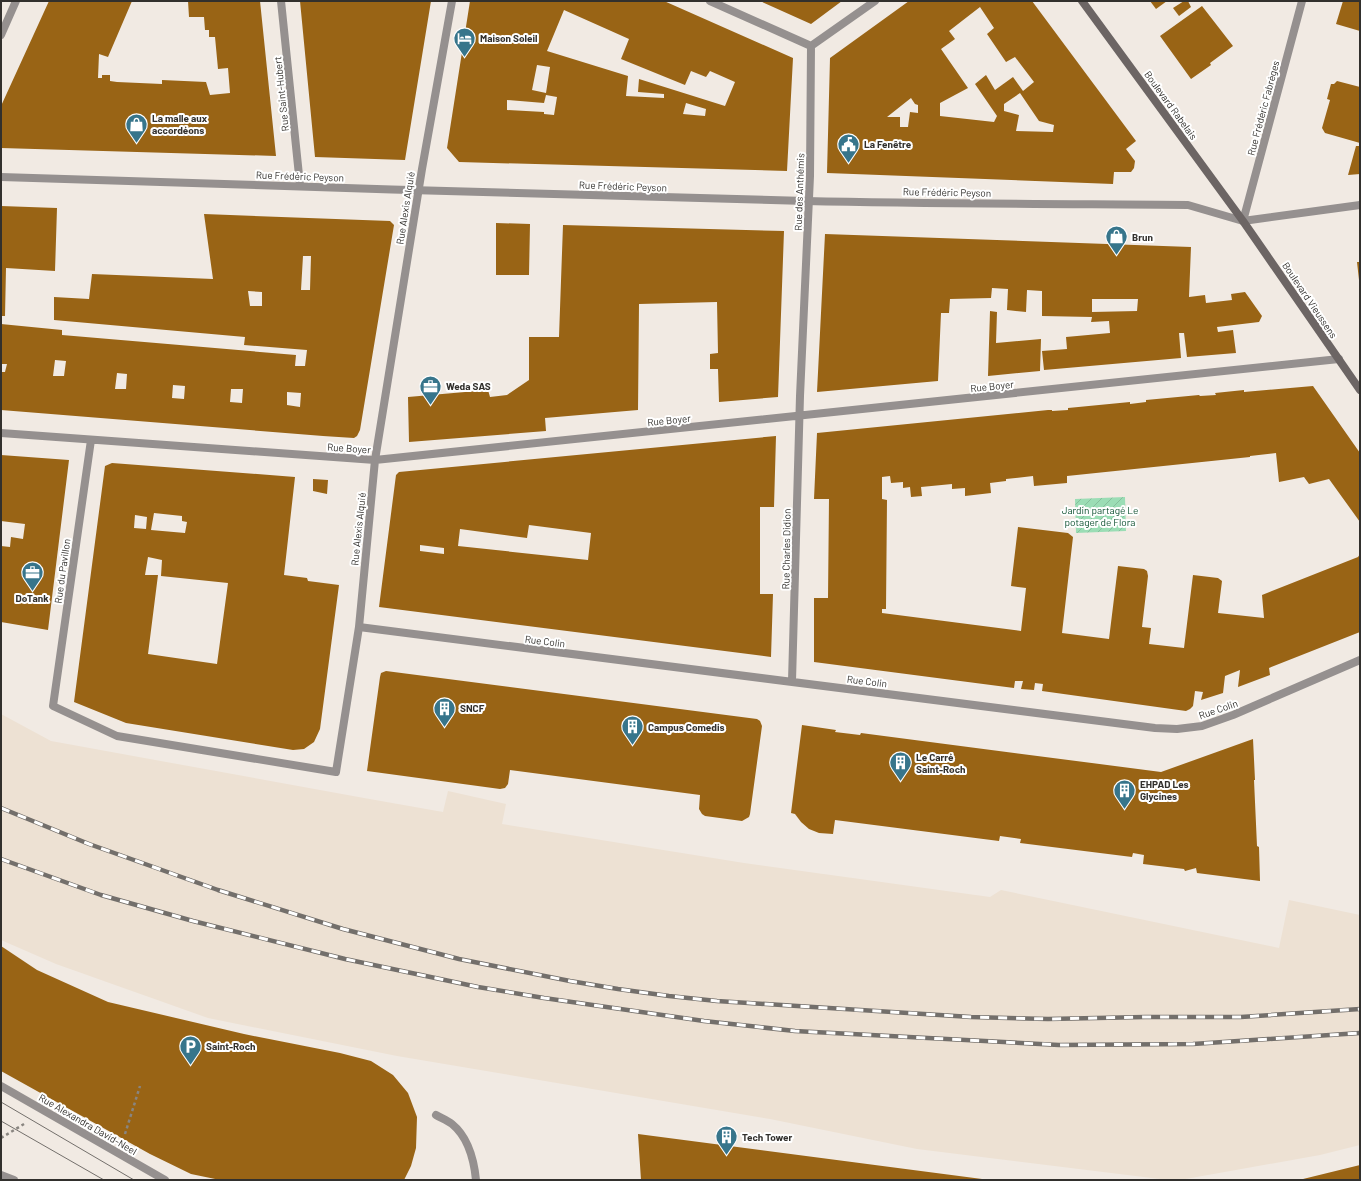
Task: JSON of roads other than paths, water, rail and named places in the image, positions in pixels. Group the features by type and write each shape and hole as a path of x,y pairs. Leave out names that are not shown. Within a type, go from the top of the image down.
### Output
{"main road":[{"name":"Boulevard Rabelais","path":"1082,1 1243,220"},
{"name":"Boulevard Vieussens","path":"1243,220 1360,390"}],"street":[{"path":"1,35 16,1"},
{"name":"Rue Saint-Hubert","path":"281,1 300,185"},
{"name":"Rue Alexis Alquié","path":"53,706 117,736 336,772 359,627 375,460 418,190 452,1"},
{"path":"710,1 811,46 874,1"},
{"name":"Rue Frédéric Fabrèges","path":"1243,220 1302,1"},
{"name":"Rue des Anthémis","path":"799,416 809,201 811,46"},
{"name":"Rue Frédéric Peyson","path":"1,177 809,201 1188,205 1243,220"},
{"path":"1243,220 1360,205"},
{"name":"Rue Boyer","path":"1,433 375,460 1339,359"},
{"name":"Rue Charles Didion","path":"792,682 799,416"},
{"name":"Rue du Pavillon","path":"53,706 91,440"},
{"name":"Rue Colin","path":"359,627 1154,728 1177,729 1202,726 1233,715 1360,660"},
{"name":"Rue Alexandra David-Neel","path":"1,1086 165,1180"},
{"path":"436,1115 452,1124 461,1134 470,1149 476,1180"},
{"path":"1,1175 14,1180"}],"tram line":[{"path":"1,1102 134,1180"},
{"path":"1,1121 104,1180"}],"railway":[{"path":"1,808 89,844 218,890 343,929 459,959 618,989 717,1001 971,1017 1048,1019 1241,1017 1360,1009"},
{"path":"1,859 101,895 193,921 345,959 478,987 704,1021 795,1031 1059,1045 1193,1044 1360,1033"}],"place":[{"name":"Maison Soleil","path":"465,58"},
{"name":"La malle aux accordéons","path":"136,144"},
{"name":"La Fenêtre","path":"849,164"},
{"name":"Brun","path":"1116,256"},
{"name":"Weda SAS","path":"430,406"},
{"name":"DoTank","path":"32,592"},
{"name":"SNCF","path":"445,728"},
{"name":"Campus Comedis","path":"632,746"},
{"name":"Le Carré Saint-Roch","path":"901,782"},
{"name":"EHPAD Les Glycines","path":"1124,810"},
{"name":"Saint-Roch","path":"190,1066"},
{"name":"Tech Tower","path":"727,1156"}],"park label":[{"name":"Jardin partagé Le potager de Flora","path":"1100,516"}]}
